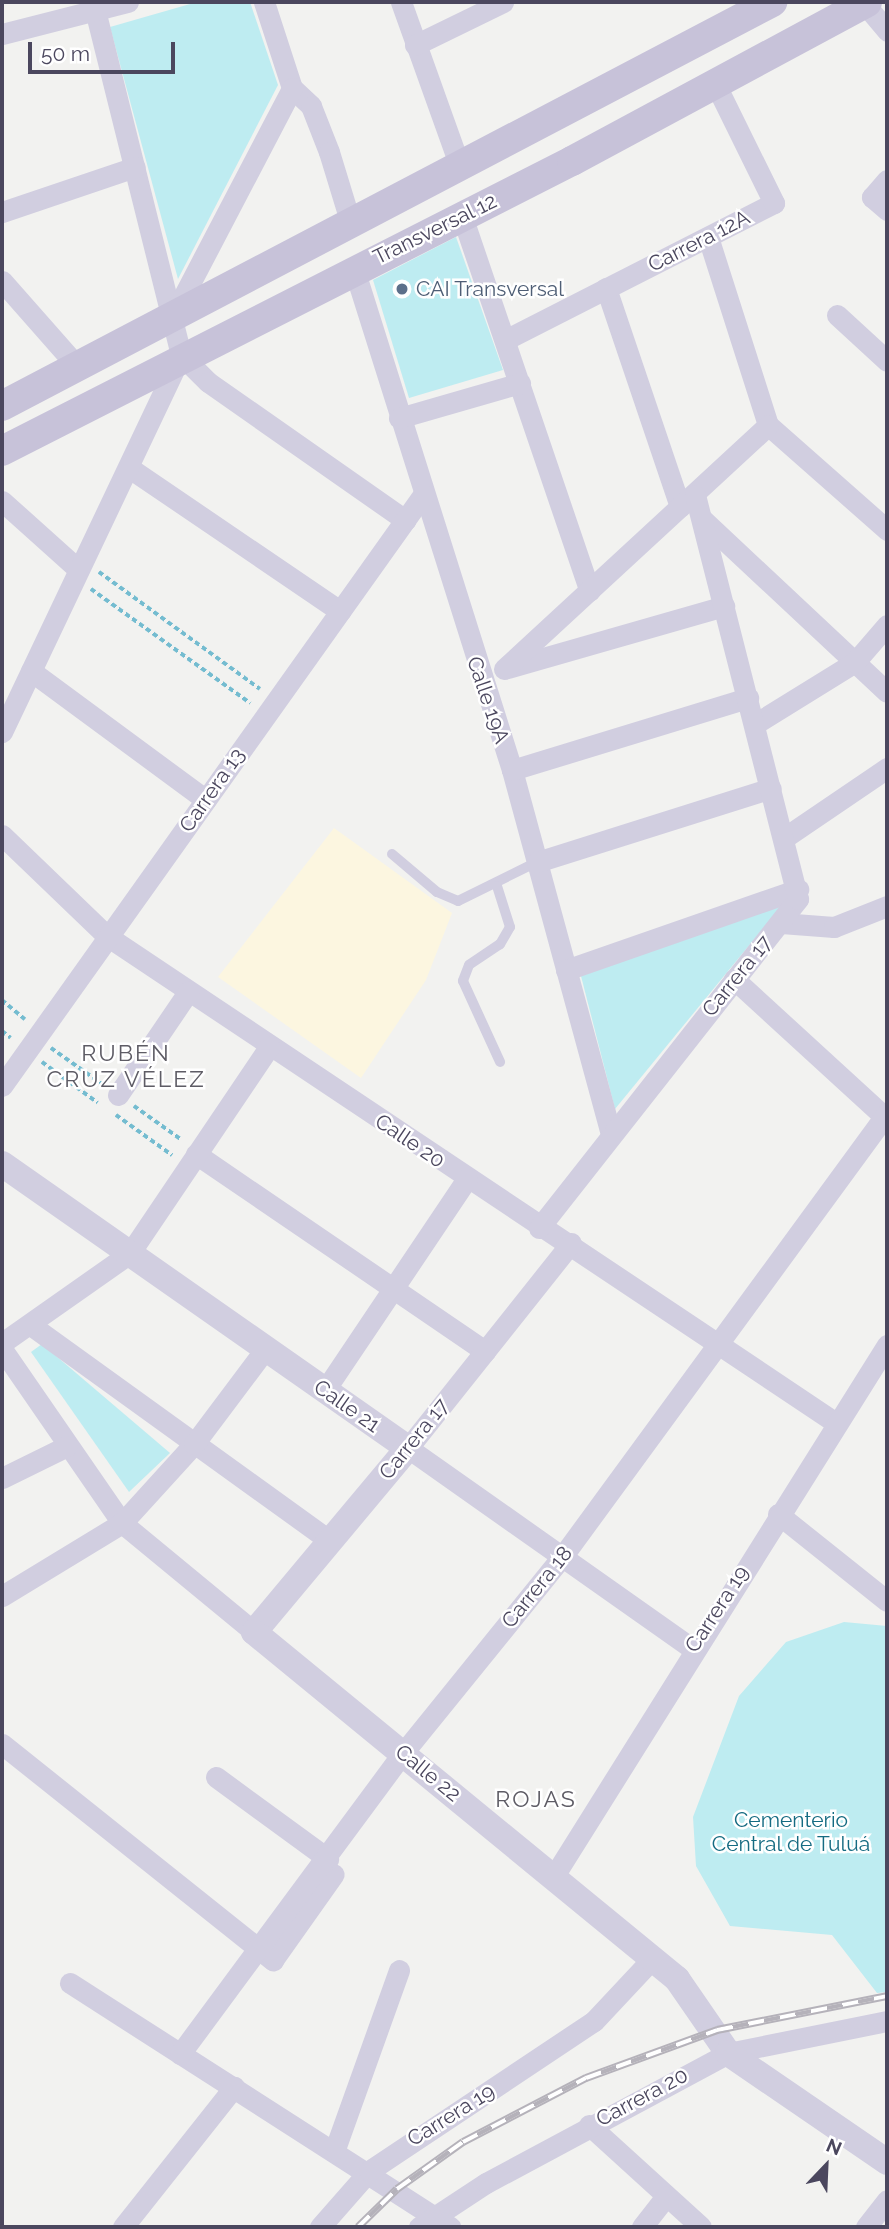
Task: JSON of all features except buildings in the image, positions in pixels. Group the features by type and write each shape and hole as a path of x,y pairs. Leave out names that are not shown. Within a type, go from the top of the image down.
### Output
{"main road":[{"name":"Transversal 12","path":"2,451 181,355 462,216 864,2"},
{"name":"Transversal 12","path":"2,406 351,225 763,4"}],"street":[{"path":"2,34 93,6 128,2"},
{"path":"264,2 292,88 311,106 351,225"},
{"path":"401,2 460,167"},
{"path":"415,45 503,2"},
{"path":"864,2 887,31"},
{"path":"93,6 181,355 208,382 405,520"},
{"name":"Carrera 12A","path":"505,340 774,203 715,83"},
{"path":"172,318 292,88"},
{"path":"2,212 135,167"},
{"path":"880,203 887,180"},
{"path":"462,216 590,590"},
{"path":"708,237 768,425 883,517"},
{"name":"Calle 19A","path":"354,269 480,677 512,770 611,1134"},
{"path":"2,281 77,366"},
{"path":"606,288 687,501 701,518 887,692"},
{"path":"837,315 887,361"},
{"path":"2,732 131,469 181,355"},
{"path":"400,418 520,383"},
{"path":"504,669 768,425"},
{"path":"131,469 341,611"},
{"name":"Carrera 13","path":"2,1086 423,495"},
{"path":"2,501 80,570"},
{"path":"566,970 798,894 701,518"},
{"path":"480,677 724,606"},
{"path":"755,724 855,662 887,625"},
{"path":"31,671 206,800"},
{"path":"512,770 748,698"},
{"path":"784,838 887,768"},
{"path":"537,862 771,788"},
{"name":"Calle 20","path":"2,835 107,936 539,1228 571,1244 718,1340 836,1423"},
{"name":"Carrera 17","path":"539,1228 781,923 798,894"},
{"name":"Carrera 17","path":"781,923 834,927 887,906"},
{"path":"734,979 886,1116"},
{"path":"118,1095 188,992"},
{"path":"2,1343 32,1326 130,1254 269,1047"},
{"name":"Carrera 18","path":"180,2054 328,1859 408,1761 562,1557 718,1340 886,1116"},
{"path":"196,1154 485,1352"},
{"name":"Calle 21","path":"2,1164 692,1648"},
{"path":"325,1390 467,1180"},
{"name":"Carrera 17","path":"254,1632 408,1448 571,1244"},
{"path":"32,1326 330,1541"},
{"path":"2,1596 122,1523 194,1444 266,1348"},
{"name":"Calle 22","path":"2,1349 122,1523 408,1761 653,1958 697,2000 728,2053 887,2162"},
{"name":"Carrera 19","path":"554,1876 692,1648 836,1423 885,1352"},
{"path":"2,1478 67,1446"},
{"path":"778,1514 887,1601"},
{"path":"2,1744 257,1951 273,1960 408,1761"},
{"path":"216,1777 328,1859"},
{"name":"Carrera 19","path":"320,2227 369,2171 594,2021 653,1958"},
{"path":"335,2149 399,1970"},
{"path":"70,1983 369,2171 435,2224"},
{"name":"Carrera 20","path":"435,2224 589,2125 728,2053 887,2021"},
{"path":"123,2227 234,2087"},
{"path":"589,2125 701,2227"},
{"path":"642,2227 666,2196"},
{"path":"866,2227 887,2200"}],"lane":[{"path":"392,854 453,901 497,886 537,862"},
{"path":"497,886 510,927 500,944 469,965 463,981 500,1062"}],"path":[{"path":"80,570 271,707"},
{"path":"80,570 271,707"},
{"path":"2,999 40,1032"}],"shaded area":[{"path":"334,828 452,913 426,980 361,1078 218,977"}],"green space":[{"path":"197,2 250,2 278,85 178,279 110,27"},
{"path":"456,237 503,370 409,398 373,280"},
{"path":"783,904 615,1109 581,976"},
{"path":"42,1344 170,1453 129,1492 31,1352"},
{"name":"Cementerio Central de Tuluá","path":"844,1622 887,1626 887,1992 877,1993 832,1935 730,1926 696,1866 693,1817 739,1696 786,1642"}],"railway":[{"path":"358,2227 397,2189 463,2142 586,2078 717,2030 887,1996"}],"place":[{"name":"CAI Transversal","path":"402,289"}],"district":[{"name":"RUBÉN CRUZ VÉLEZ","path":"126,1066"},
{"name":"ROJAS","path":"536,1799"}]}
